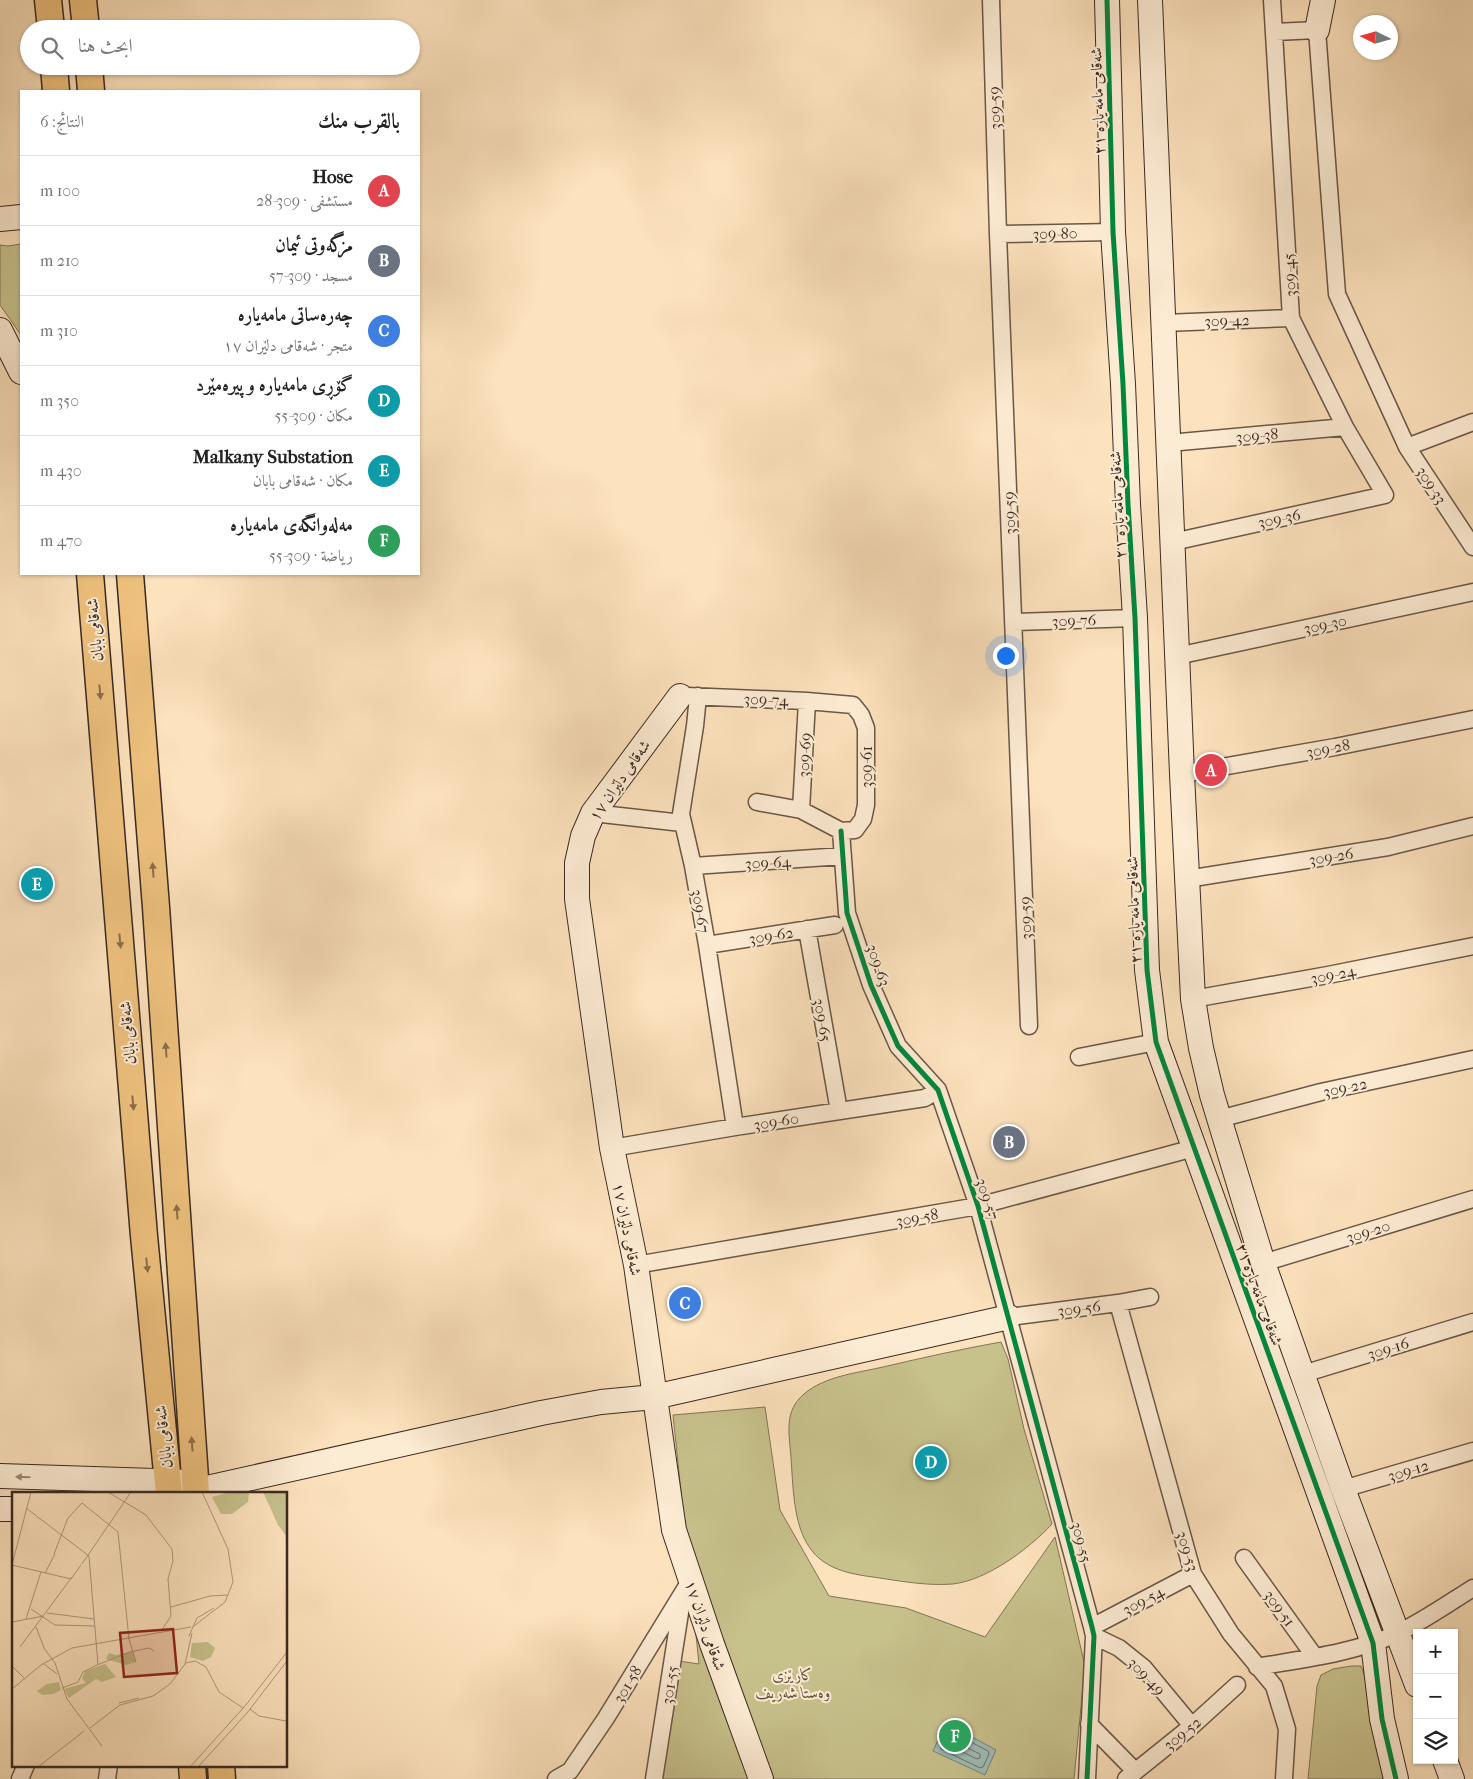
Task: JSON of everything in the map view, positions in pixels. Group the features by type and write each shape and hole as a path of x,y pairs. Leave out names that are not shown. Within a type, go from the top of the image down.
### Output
{"main road":[{"path":"48,0 50,20"},
{"path":"83,0 85,20"},
{"path":"55,75 56,90"},
{"path":"89,75 91,90"},
{"name":"شەقامی بابان","path":"90,575 144,1236 168,1487"},
{"path":"130,575 151,835 198,1489"},
{"path":"112,841 119,849 136,851 146,845 151,835"},
{"path":"117,909 126,902 136,899 147,901 156,907"},
{"path":"192,1766 193,1779"},
{"path":"220,1766 222,1779"}],"street":[{"name":"309-59","path":"991,0 998,234 1029,1026"},
{"name":"شەقامی مامە یارە ٢١","path":"1107,0 1113,232 1124,392 1135,618 1147,970 1156,1042 1373,1643 1382,1719 1396,1779"},
{"name":"شەقامی مامە یارە ٢١","path":"1150,0 1193,999 1201,1048 1219,1119 1263,1263 1343,1490 1413,1676"},
{"name":"309-45","path":"1272,0 1291,318 1346,426 1385,495"},
{"path":"1313,0 1317,30"},
{"path":"1317,30 1322,0"},
{"path":"1275,32 1317,30"},
{"name":"309-33","path":"1317,30 1337,294 1407,447 1473,547"},
{"path":"0,219 20,217"},
{"name":"309-80","path":"998,234 1113,232"},
{"name":"309-42","path":"1164,323 1291,318"},
{"path":"0,330 20,370"},
{"path":"1407,447 1473,422"},
{"name":"309-38","path":"1169,443 1346,426"},
{"name":"309-36","path":"1173,542 1385,495"},
{"name":"309-30","path":"1177,656 1473,592"},
{"name":"309-76","path":"1013,622 1135,618"},
{"name":"309-74","path":"689,696 807,700 853,705"},
{"name":"شەقامی دلێران ١٧","path":"689,696 593,813 583,836 577,863 577,899 612,1148 636,1265 674,1530 687,1586 761,1779"},
{"name":"309-67","path":"689,696 695,726 681,814 693,866 707,945 735,1127"},
{"name":"309-69","path":"801,810 807,700"},
{"name":"309-61","path":"848,830 864,818 866,805 866,728 861,715 853,705"},
{"name":"309-28","path":"1182,774 1335,747 1473,719"},
{"path":"757,802 801,810 848,830"},
{"path":"593,813 682,823"},
{"name":"309-26","path":"1188,879 1388,848 1473,826"},
{"name":"309-63","path":"848,830 843,856 848,913 871,985 898,1046 938,1090"},
{"name":"309-64","path":"693,866 843,856"},
{"name":"309-62","path":"707,945 835,925"},
{"name":"309-65","path":"807,929 839,1112"},
{"name":"309-24","path":"1193,999 1328,975 1473,946"},
{"path":"1079,1057 1156,1042"},
{"name":"309-22","path":"1219,1119 1321,1092 1473,1059"},
{"name":"309-60","path":"612,1148 925,1098 938,1090"},
{"name":"309-57","path":"938,1090 978,1206 1008,1316"},
{"name":"309-58","path":"636,1265 978,1206 1194,1148"},
{"name":"309-20","path":"1263,1263 1473,1199"},
{"name":"309-56","path":"1008,1316 1118,1303 1150,1297"},
{"name":"309-53","path":"1118,1303 1193,1574 1231,1634 1274,1686 1287,1729 1284,1779"},
{"path":"0,1476 198,1489 541,1413 601,1402 654,1397 1008,1316"},
{"name":"309-55","path":"1008,1316 1093,1631 1087,1779"},
{"name":"309-16","path":"1303,1374 1473,1322"},
{"name":"309-12","path":"1343,1490 1473,1451"},
{"name":"309-51","path":"1244,1558 1316,1657"},
{"name":"309-54","path":"1093,1631 1193,1574"},
{"name":"301-58","path":"556,1779 570,1771 606,1718 687,1586"},
{"name":"301-55","path":"654,1779 687,1586"},
{"path":"1258,1667 1316,1657 1373,1643 1397,1634 1473,1588"},
{"name":"309-49","path":"1093,1631 1120,1648 1144,1668 1192,1726"},
{"name":"309-52","path":"1130,1775 1192,1726 1237,1686"},
{"path":"1090,1724 1130,1775"},
{"path":"1446,1764 1452,1779"},
{"path":"20,1779 26,1766"},
{"path":"107,1779 108,1766"}],"green space":[{"path":"20,244 20,334 0,305 0,245"},
{"path":"1001,1342 1008,1359 1024,1429 1052,1524 1043,1534 1007,1562 980,1576 953,1584 923,1584 864,1576 838,1569 823,1561 804,1539 795,1504 789,1422 793,1408 798,1401 812,1388 831,1379"},
{"name":"کارێزی وەستا شەریف","path":"765,1407 780,1510 829,1596 906,1608 985,1637 1055,1537 1085,1666 1074,1779 660,1779 679,1661 699,1664 673,1415"},
{"path":"1361,1666 1366,1680 1389,1779 1308,1779 1317,1686 1321,1675 1333,1669"}],"water":[{"path":"946,1723 996,1750 985,1775 933,1751"}],"cycle path":[{"path":"1107,0 1113,232 1135,618 1147,970 1156,1042 1373,1643 1382,1719 1396,1779"},
{"path":"841,831 847,913 871,985 898,1046 938,1090 978,1206 1092,1627 1094,1636 1087,1779"}],"place":[{"name":"Hose","path":"1211,770"},
{"name":"Malkany Substation","path":"37,884"},
{"name":"مزگەوتی ئیمان","path":"1009,1142"},
{"name":"چەرەساتی مامەیارە","path":"685,1303"},
{"name":"گۆڕی مامەیارە و پیرەمێرد","path":"931,1462"},
{"name":"مەلەوانگەی مامەیارە","path":"955,1736"}]}
